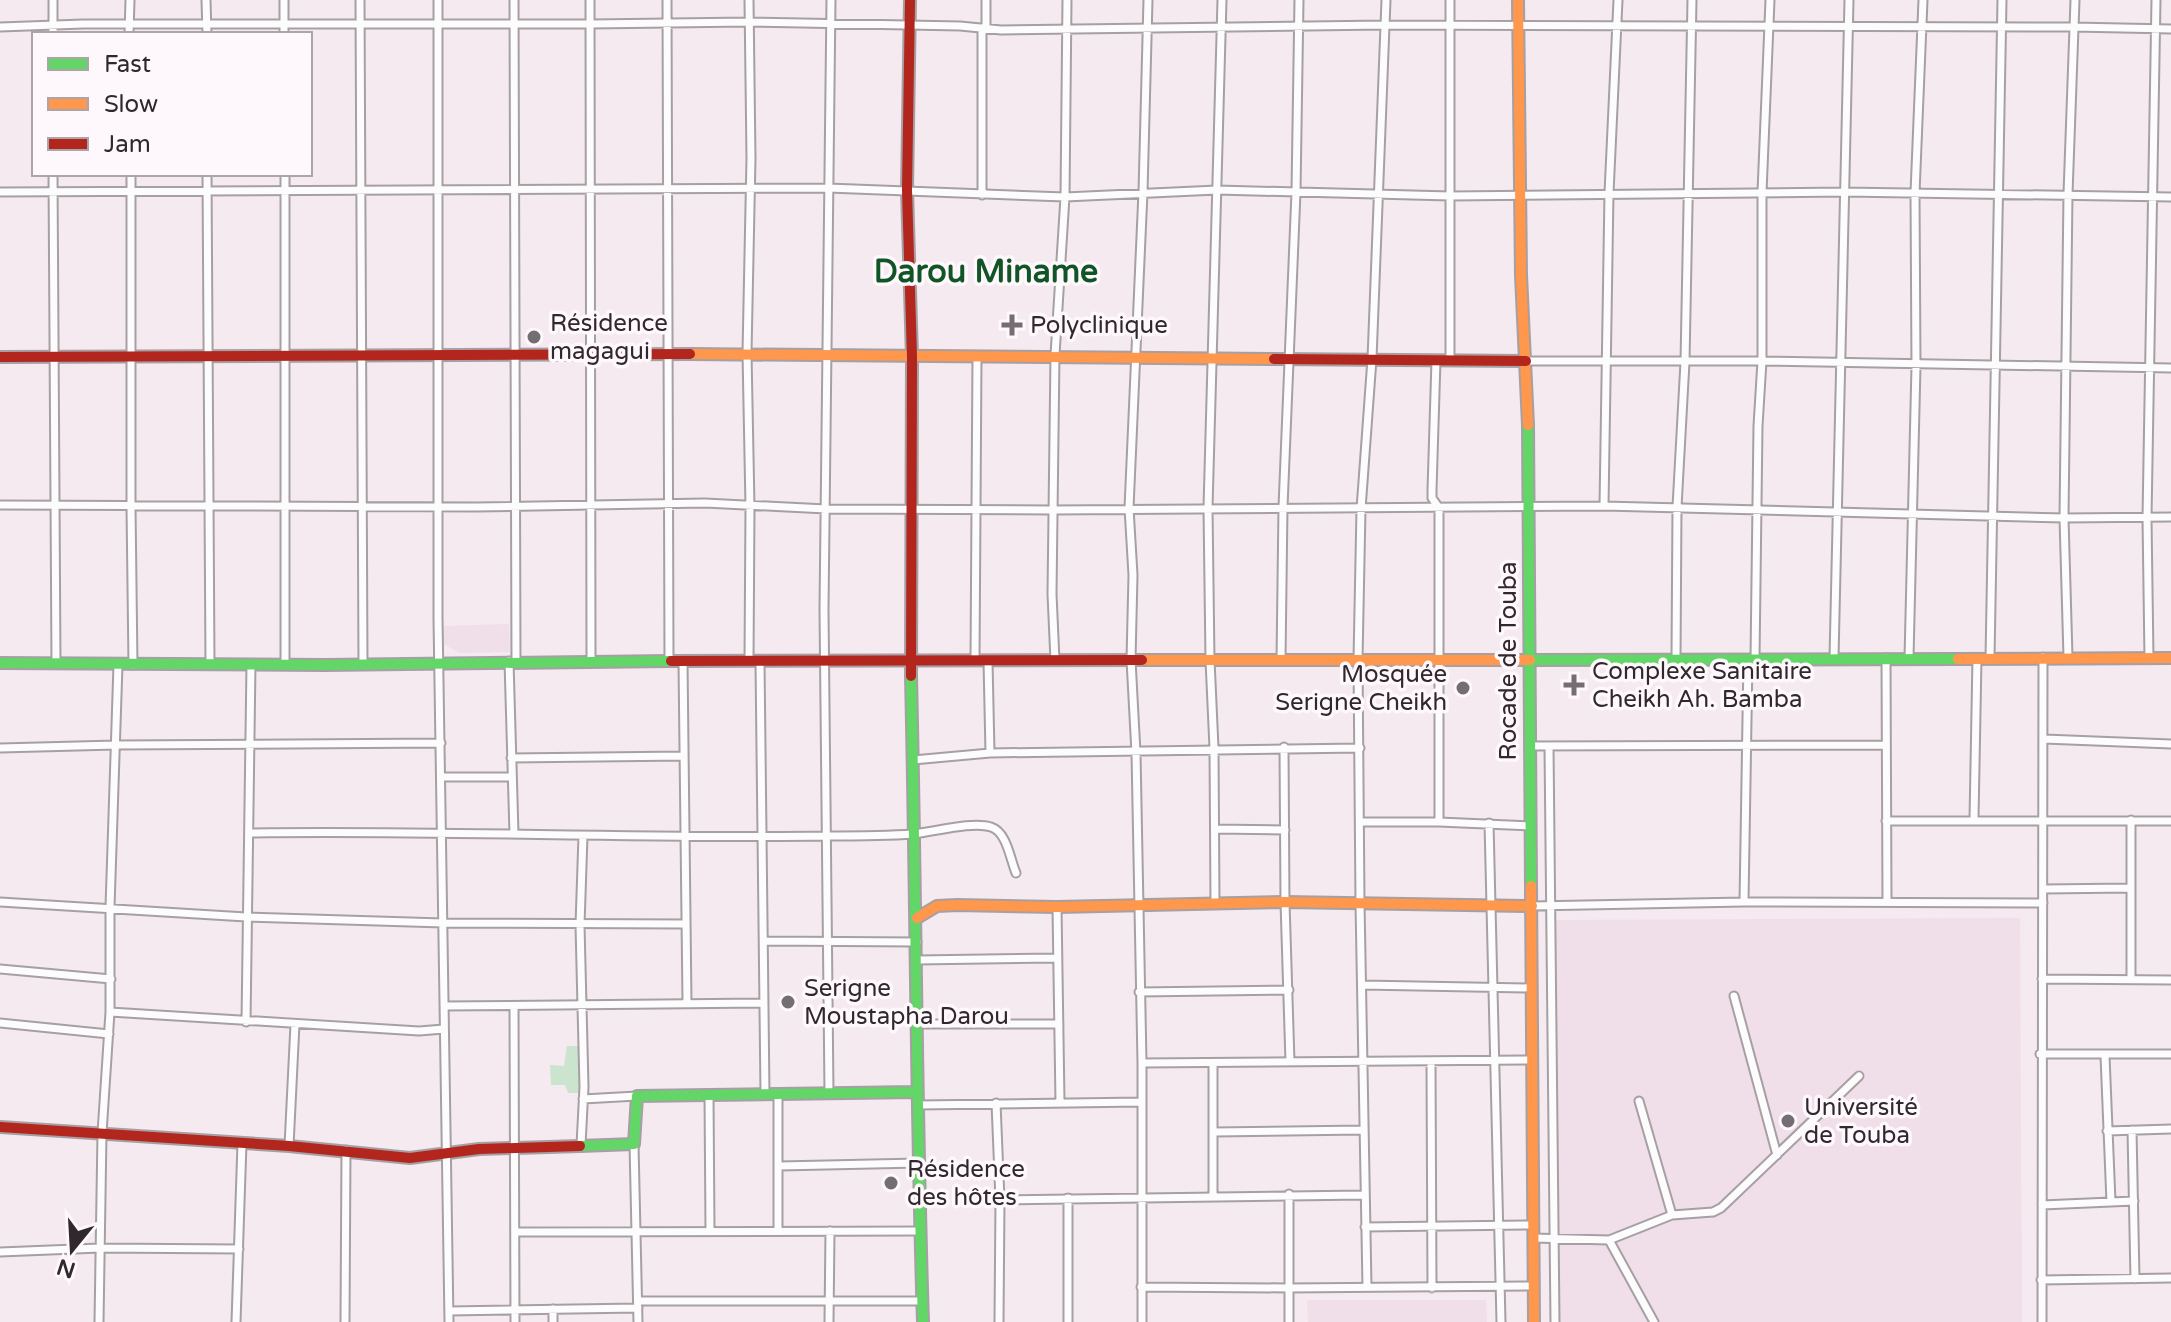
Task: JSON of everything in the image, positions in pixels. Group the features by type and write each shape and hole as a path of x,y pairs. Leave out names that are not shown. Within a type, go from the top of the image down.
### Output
{"street":[{"path":"53,0 53,30"},
{"path":"129,30 130,0"},
{"path":"206,0 207,32"},
{"path":"284,0 284,32"},
{"path":"360,0 363,665"},
{"path":"438,0 439,662 449,1322"},
{"path":"514,0 516,189 511,758 514,834"},
{"path":"590,0 591,662"},
{"path":"667,0 669,662"},
{"path":"749,0 751,188 747,353 764,941 765,1094"},
{"path":"829,1093 825,662 831,0"},
{"path":"910,0 907,190 912,357 911,661 917,918 916,1092 923,1322"},
{"path":"982,195 986,0"},
{"path":"1055,662 1055,355 1065,197 1067,0"},
{"path":"1142,1322 1142,1063 1129,508 1148,0"},
{"path":"1215,903 1208,508 1222,0"},
{"path":"1281,660 1299,0"},
{"path":"1367,1287 1358,660 1361,509 1372,359 1386,0"},
{"path":"1450,0 1450,361"},
{"name":"Rocade de Touba","path":"1518,0 1530,660 1534,1322"},
{"path":"1604,506 1609,193 1618,0"},
{"path":"1676,659 1677,507 1685,362 1692,0"},
{"path":"1744,902 1746,747 1762,361 1762,192 1770,0"},
{"path":"1834,658 1849,0"},
{"path":"1909,658 1916,366 1915,193 1923,0"},
{"path":"1990,658 2002,0"},
{"path":"2068,657 2064,518 2068,194 2075,0"},
{"path":"2149,659 2147,518 2156,0"},
{"path":"0,27 129,30 207,24 284,23 749,22 1001,30 1385,25 2171,29"},
{"path":"53,176 56,664"},
{"path":"131,176 133,665"},
{"path":"207,176 210,665"},
{"path":"285,176 285,665"},
{"path":"0,192 828,188 1065,197 1217,190 1450,196 1845,192 2171,197"},
{"path":"0,357 747,353 912,357 1055,355 1450,361 1762,361 2171,368"},
{"path":"975,661 977,357"},
{"path":"1436,360 1432,498 1439,508 1439,822"},
{"path":"0,505 514,506 718,503 750,507 911,510 1604,506 2064,518 2171,517"},
{"path":"2042,1322 2040,1054 2044,889 2043,657"},
{"path":"1886,658 1887,901"},
{"path":"1974,819 1977,658"},
{"path":"0,663 363,665 512,661 2171,658"},
{"path":"988,661 990,753"},
{"path":"683,662 687,1003"},
{"path":"246,1022 251,664"},
{"path":"99,1322 102,1133 110,1012 110,907 118,665"},
{"path":"2044,739 2171,744"},
{"path":"0,748 441,743"},
{"path":"1529,746 1886,745"},
{"path":"1549,746 1555,1322"},
{"path":"1284,747 1290,1062"},
{"path":"913,760 990,753 1360,748"},
{"path":"511,758 684,756"},
{"path":"442,777 511,777"},
{"path":"2131,820 2131,978"},
{"path":"1886,821 2171,821"},
{"path":"1360,822 1530,826"},
{"path":"1489,823 1501,1322"},
{"path":"249,833 827,836 915,834 982,825 993,827 1001,833 1016,873"},
{"path":"1215,829 1285,830"},
{"path":"581,1145 580,925 583,836"},
{"path":"2044,889 2129,888"},
{"path":"917,918 937,906 1285,902 1532,906 1887,901 2043,903"},
{"path":"0,902 246,917 443,923 685,924"},
{"path":"1057,907 1060,1102"},
{"path":"764,941 917,942"},
{"path":"917,960 1057,958"},
{"path":"0,969 111,979"},
{"path":"2042,979 2171,980"},
{"path":"1362,985 1532,988"},
{"path":"1139,992 1289,990"},
{"path":"1734,996 1777,1155"},
{"path":"444,1006 763,1003"},
{"path":"514,1006 515,1322"},
{"path":"110,1012 419,1031 444,1029"},
{"path":"0,1023 109,1034"},
{"path":"289,1146 295,1024"},
{"path":"917,1024 1059,1024"},
{"path":"2040,1054 2171,1054"},
{"path":"2105,1056 2111,1202"},
{"path":"1142,1063 1531,1060"},
{"path":"1431,1062 1432,1288"},
{"path":"1213,1064 1213,1196"},
{"path":"1533,1238 1609,1240 1672,1215 1713,1212 1721,1208 1859,1076"},
{"path":"583,1099 916,1092"},
{"path":"778,1094 778,1230"},
{"path":"709,1095 710,1230"},
{"path":"637,1096 634,1232 638,1322"},
{"path":"1639,1101 1672,1215"},
{"path":"917,1105 1141,1102"},
{"path":"996,1103 1000,1200 999,1322"},
{"path":"0,1127 346,1150 410,1158 447,1152 634,1144"},
{"path":"2107,1131 2171,1129"},
{"path":"1214,1132 1363,1130"},
{"path":"2132,1130 2135,1279"},
{"path":"236,1322 242,1143"},
{"path":"345,1322 346,1150"},
{"path":"779,1166 919,1163"},
{"path":"1289,1194 1289,1322"},
{"path":"1000,1200 1364,1195"},
{"path":"1068,1198 1068,1322"},
{"path":"2042,1205 2134,1201"},
{"path":"1365,1227 1533,1225"},
{"path":"829,1322 830,1231"},
{"path":"515,1232 920,1231"},
{"path":"1609,1240 1654,1322"},
{"path":"0,1252 100,1248 239,1249"},
{"path":"2041,1280 2171,1278"},
{"path":"1141,1287 1533,1286"},
{"path":"449,1311 638,1304 923,1301"},
{"path":"553,1309 553,1322"}],"shaded area":[{"path":"509,624 510,652 459,653 444,644 444,626"},
{"name":"Université de Touba","path":"2020,918 2022,1322 1559,1322 1552,920"},
{"path":"1307,1300 1486,1300 1487,1322 1308,1322"}],"green space":[{"path":"567,1046 581,1046 581,1093 568,1093 565,1085 551,1085 550,1065 564,1066"}],"traffic: fast":[{"path":"1528,425 1531,886"},
{"path":"1530,660 1958,659"},
{"path":"0,663 325,665 671,661"},
{"path":"911,676 923,1322"},
{"path":"580,1146 634,1144 637,1096 916,1092"}],"traffic: slow":[{"path":"1518,0 1521,275 1528,425"},
{"path":"690,354 1274,359"},
{"path":"1958,659 2171,658"},
{"path":"1142,660 1530,660"},
{"path":"1531,886 1534,1322"},
{"path":"917,918 937,906 957,905 1057,907 1285,902 1532,906"}],"traffic: jam":[{"path":"910,0 907,190 912,357 911,676"},
{"path":"0,357 690,354"},
{"path":"1274,359 1526,361"},
{"path":"671,661 1142,660"},
{"path":"0,1127 289,1146 410,1158 479,1149 580,1146"}],"place":[{"name":"Polyclinique","path":"1012,325"},
{"name":"Résidence magagui","path":"534,337"},
{"name":"Complexe Sanitaire Cheikh Ah. Bamba","path":"1574,685"},
{"name":"Mosquée Serigne Cheikh","path":"1463,688"},
{"name":"Serigne Moustapha Darou","path":"788,1002"},
{"name":"Université de Touba","path":"1788,1121"},
{"name":"Résidence des hôtes","path":"891,1183"}],"district":[{"name":"Darou Miname","path":"986,271"}]}
